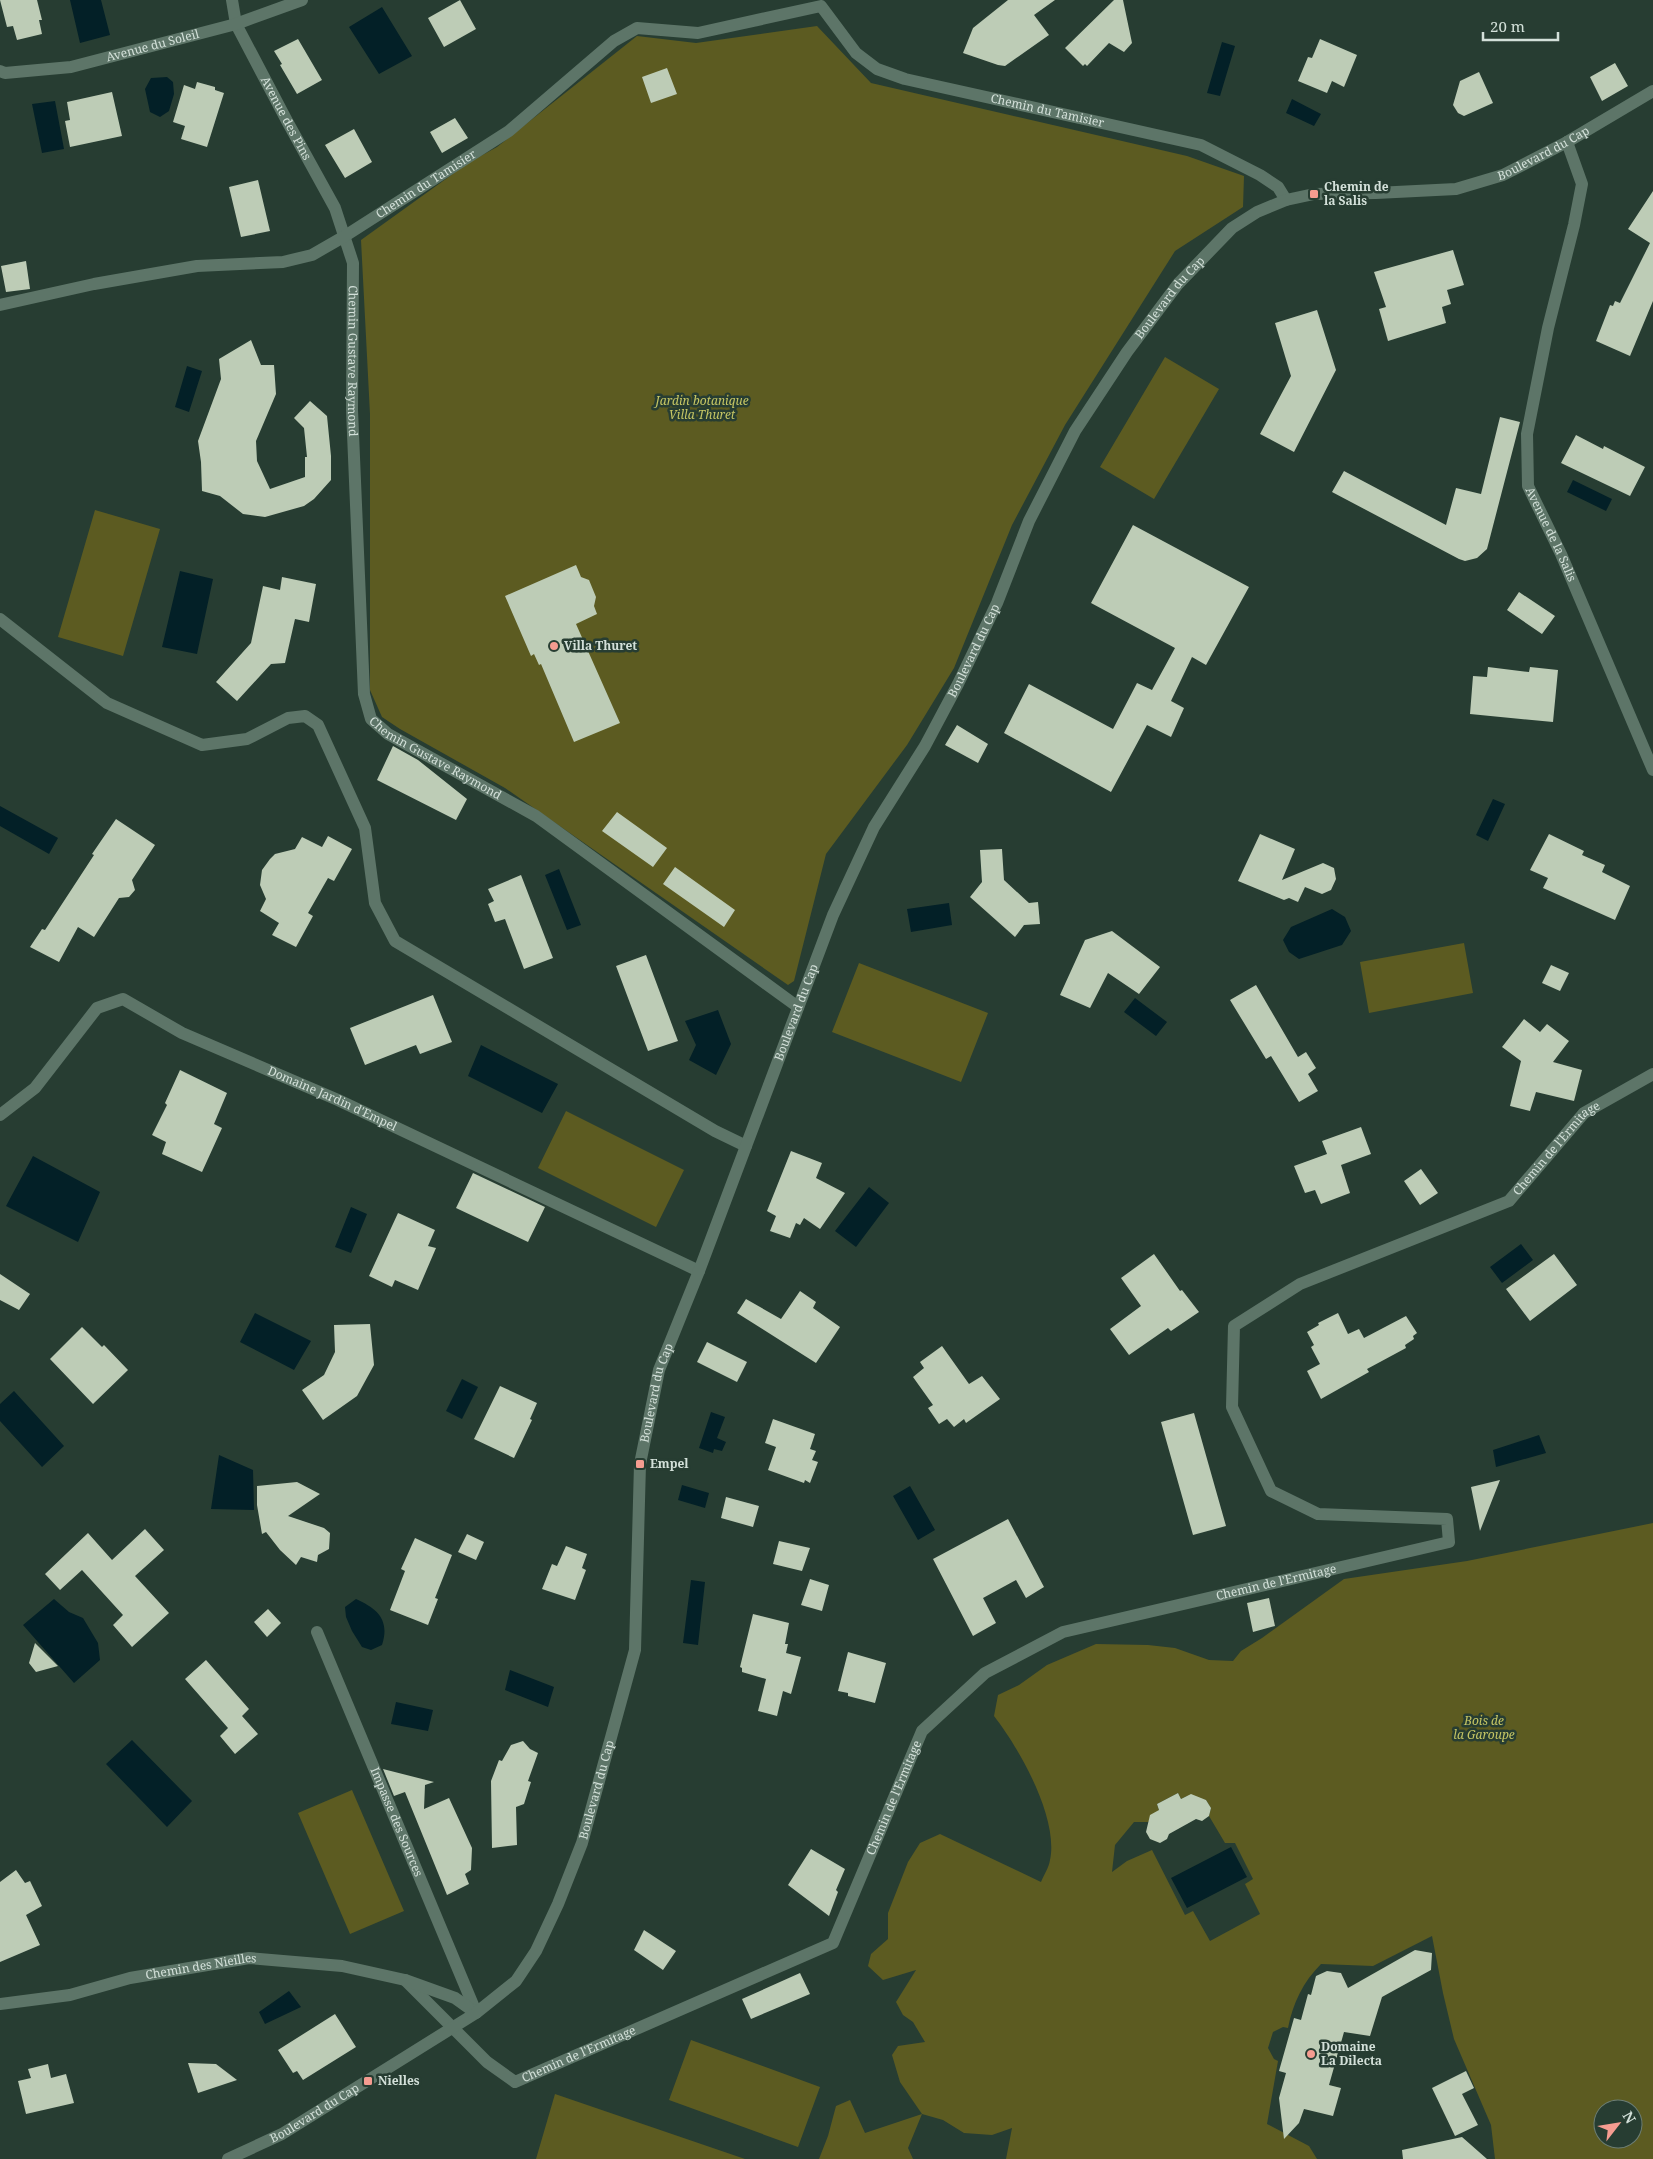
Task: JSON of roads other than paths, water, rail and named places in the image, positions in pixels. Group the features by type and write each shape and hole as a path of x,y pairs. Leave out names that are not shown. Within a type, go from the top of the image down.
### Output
{"street":[{"name":"Avenue des Pins","path":"232,0 236,24 335,208 345,236"},
{"name":"Avenue du Soleil","path":"0,71 5,73 71,67 236,24 302,0"},
{"name":"Chemin du Tamisier","path":"0,305 94,284 196,266 283,262 312,255 509,131 614,41 637,28 698,33 822,2 856,53 878,69 905,79 1201,145 1260,175 1278,187 1286,200"},
{"name":"Boulevard du Cap","path":"228,2159 282,2134 476,2013 516,1981 530,1961 558,1904 582,1842 635,1650 640,1464 660,1370 833,915 874,827 925,746 958,684 998,603 1029,520 1075,432 1127,352 1178,284 1232,228 1257,212 1286,200 1314,194 1456,189 1503,174 1567,142 1653,91"},
{"name":"Avenue de la Salis","path":"1567,142 1582,184 1574,225 1548,328 1527,434 1528,486 1561,554 1653,770"},
{"name":"Chemin Gustave Raymond","path":"345,236 353,263 352,419 364,694 371,719 388,734 536,816 798,1007"},
{"path":"0,619 107,703 202,745 247,739 288,718 305,716 318,725 365,828 375,903 395,941 715,1130 746,1146"},
{"name":"Domaine Jardin d'Empel","path":"0,1115 35,1088 97,1008 123,999 182,1033 338,1100 699,1271"},
{"name":"Chemin de l'Ermitage","path":"453,2027 487,2062 515,2082 833,1943 922,1731 985,1673 1063,1632 1449,1542 1447,1519 1318,1514 1271,1491 1232,1407 1234,1326 1300,1284 1509,1201 1584,1113 1653,1074"},
{"name":"Impasse des Sources","path":"317,1632 476,2013"},
{"name":"Chemin des Nieilles","path":"0,2004 70,1995 130,1978 249,1958 342,1966 404,1980 455,1998 476,2013"},
{"path":"404,1980 453,2027"}],"water":[{"path":"70,0 101,0 110,35 80,43"},
{"path":"382,7 412,56 379,74 349,27"},
{"path":"1222,42 1235,46 1220,96 1207,93"},
{"path":"167,77 173,82 174,94 169,111 160,117 150,112 145,89 151,78"},
{"path":"1292,99 1321,114 1314,126 1286,113"},
{"path":"55,101 64,149 42,153 32,104"},
{"path":"187,366 202,371 189,412 175,407"},
{"path":"1573,480 1612,499 1606,511 1567,492"},
{"path":"180,571 213,579 197,654 162,647"},
{"path":"1493,799 1505,804 1488,841 1476,835"},
{"path":"0,806 58,838 49,854 0,826"},
{"path":"559,869 581,925 567,930 545,875"},
{"path":"949,903 952,925 911,932 907,909"},
{"path":"1332,909 1345,917 1351,931 1342,945 1299,959 1289,952 1283,940 1291,927"},
{"path":"1135,998 1167,1022 1156,1036 1124,1012"},
{"path":"718,1010 731,1044 716,1075 689,1060 696,1045 685,1021"},
{"path":"481,1045 558,1084 542,1113 468,1076"},
{"path":"33,1156 100,1192 78,1242 6,1206"},
{"path":"869,1187 889,1203 856,1247 835,1231"},
{"path":"351,1207 367,1214 351,1253 335,1247"},
{"path":"1521,1244 1533,1260 1502,1283 1490,1267"},
{"path":"255,1313 311,1341 294,1370 240,1342"},
{"path":"462,1379 478,1387 462,1419 446,1411"},
{"path":"14,1391 64,1446 42,1467 0,1421 0,1404"},
{"path":"711,1412 725,1417 717,1438 726,1442 722,1451 714,1449 713,1453 699,1448"},
{"path":"1539,1435 1546,1453 1496,1467 1493,1450"},
{"path":"219,1455 253,1470 254,1510 211,1509"},
{"path":"682,1485 709,1493 705,1508 678,1500"},
{"path":"910,1486 935,1530 918,1540 893,1496"},
{"path":"691,1580 705,1582 698,1645 683,1643"},
{"path":"54,1599 69,1612 83,1618 98,1643 100,1660 74,1683 23,1625"},
{"path":"356,1599 376,1611 383,1622 384,1636 382,1645 371,1650 362,1647 346,1617 345,1607"},
{"path":"510,1670 554,1687 548,1707 505,1690"},
{"path":"396,1702 433,1710 428,1731 391,1724"},
{"path":"132,1740 192,1801 167,1827 106,1764"},
{"path":"1231,1847 1247,1877 1187,1908 1171,1878"},
{"path":"289,1991 301,2007 265,2024 259,2012"}],"place":[{"name":"Chemin de la Salis","path":"1314,194"},
{"name":"Villa Thuret","path":"554,646"},
{"name":"Empel","path":"640,1464"},
{"name":"Domaine La Dilecta","path":"1311,2054"},
{"name":"Nielles","path":"368,2081"}],"park label":[{"name":"Jardin botanique Villa Thuret","path":"702,408"},
{"name":"Bois de la Garoupe","path":"1484,1728"}]}
